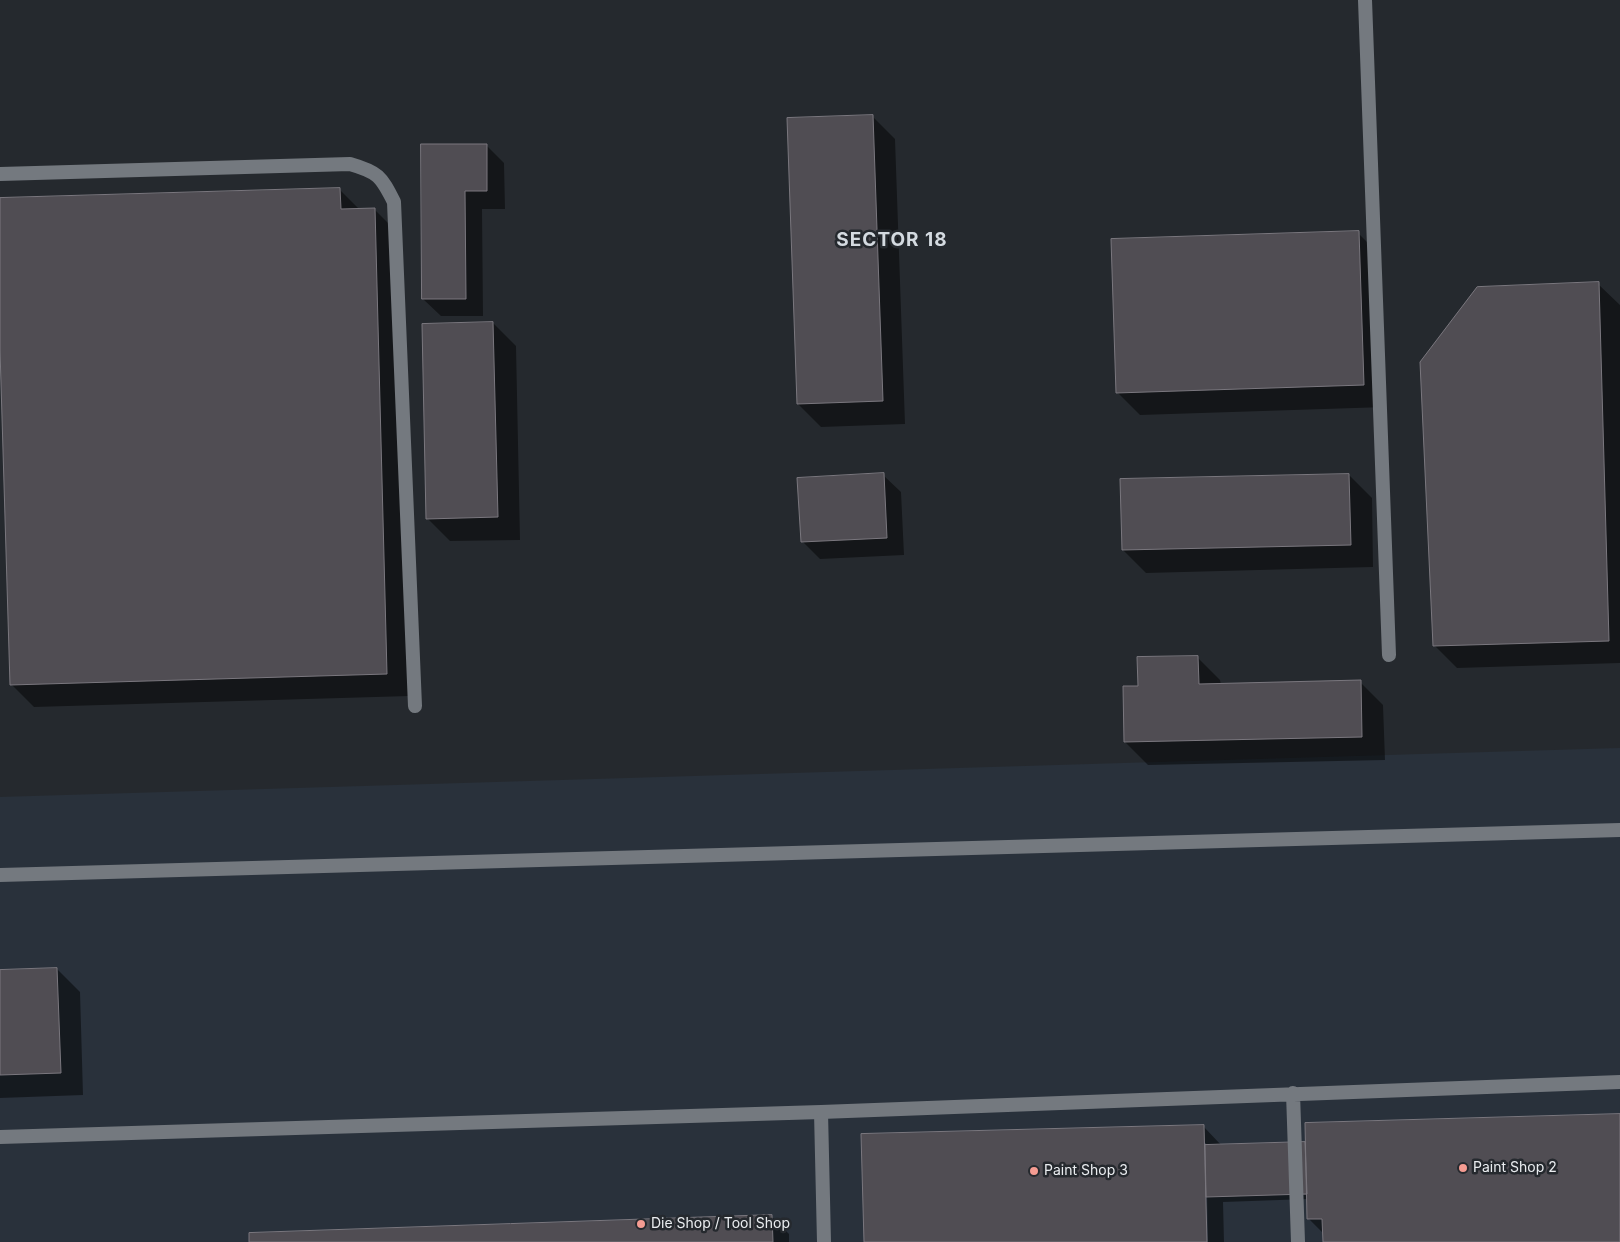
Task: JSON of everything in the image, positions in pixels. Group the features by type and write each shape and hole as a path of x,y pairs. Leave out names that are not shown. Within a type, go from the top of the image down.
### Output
{"lane":[{"path":"1365,0 1389,655"},
{"path":"0,174 350,164 371,170 385,184 394,202 415,706"},
{"path":"0,875 1620,830"},
{"path":"0,1137 821,1112 1620,1082"},
{"path":"1293,1093 1298,1242"},
{"path":"821,1112 824,1242"}],"shaded area":[{"path":"1620,748 1620,1242 0,1242 0,797"}],"building":[{"path":"873,115 883,401 797,404 787,118"},
{"path":"421,144 487,144 487,191 465,191 466,299 422,299"},
{"path":"340,188 341,209 375,208 387,674 10,685 0,350 0,198"},
{"path":"1359,231 1364,385 1116,393 1111,239"},
{"path":"1599,282 1609,641 1433,646 1420,362 1477,287"},
{"path":"493,322 498,517 426,519 422,324"},
{"path":"884,473 887,538 801,542 797,478"},
{"path":"1349,474 1351,545 1122,550 1120,479"},
{"path":"1198,656 1199,684 1361,680 1362,737 1124,742 1123,686 1138,686 1137,657"},
{"path":"57,968 61,1073 0,1075 0,970"},
{"name":"Paint Shop 2","path":"1620,1114 1620,1242 1323,1242 1322,1219 1307,1219 1305,1123"},
{"name":"Paint Shop 3","path":"1204,1125 1207,1242 864,1242 861,1134"},
{"path":"1305,1142 1307,1194 1206,1197 1205,1145"},
{"name":"Die Shop / Tool Shop","path":"772,1215 773,1242 249,1242 249,1233"}],"place":[{"name":"Paint Shop 2","path":"1463,1168"},
{"name":"Paint Shop 3","path":"1034,1171"},
{"name":"Die Shop / Tool Shop","path":"641,1224"}],"district":[{"name":"SECTOR 18","path":"892,240"}]}
